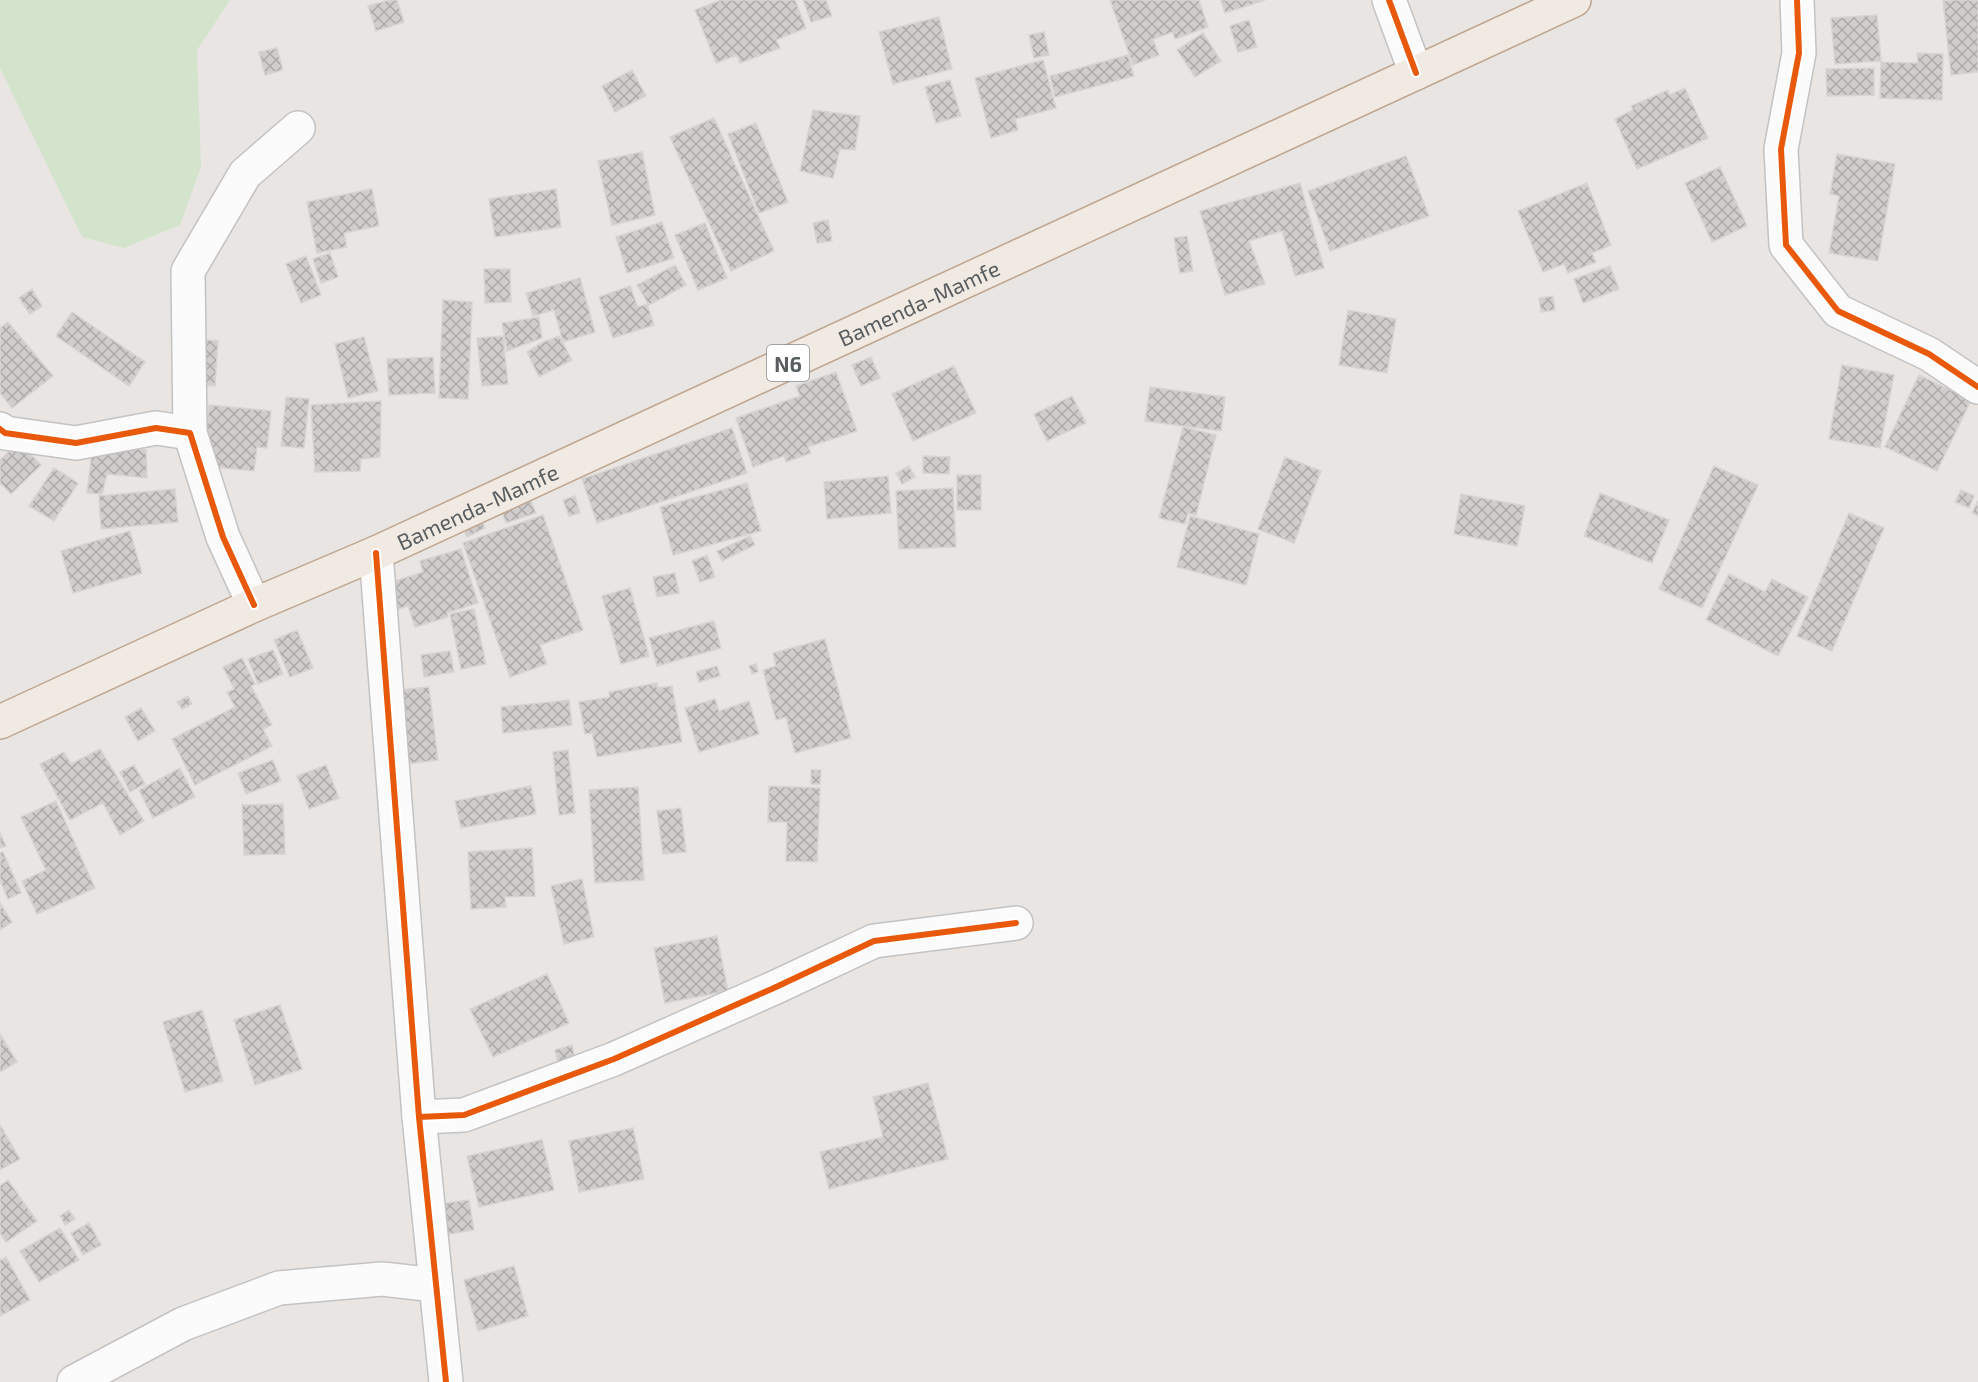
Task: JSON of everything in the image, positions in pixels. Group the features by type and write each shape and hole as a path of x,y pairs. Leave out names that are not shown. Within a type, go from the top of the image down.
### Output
{"highway":[{"name":"Bamenda-Mamfe","path":"0,722 254,605 376,554 1574,0"}],"street":[{"path":"1389,0 1416,73"},
{"path":"1797,0 1799,53 1781,149 1786,245 1838,311 1929,354 1978,387"},
{"path":"254,605 223,537 190,433 188,271 245,174 298,128"},
{"path":"0,429 5,433 76,443 156,428 190,433"},
{"path":"376,554 419,1117 446,1382"},
{"path":"419,1117 464,1114 614,1059 874,941 1016,923"},
{"path":"74,1382 183,1324 279,1288 382,1279 436,1285"}],"green space":[{"path":"0,0 230,0 197,50 201,167 180,225 124,248 82,237 0,68"}],"building":[{"path":"397,0 404,22 376,31 368,6"},
{"path":"721,0 795,0 806,28 776,40 780,48 740,63 737,55 716,63 695,10"},
{"path":"803,0 826,0 832,16 811,22"},
{"path":"1110,0 1199,0 1208,27 1175,39 1173,32 1153,39 1159,55 1133,65"},
{"path":"1221,0 1265,0 1225,13"},
{"path":"1978,0 1978,72 1951,75 1943,1"},
{"path":"1877,15 1881,61 1835,64 1831,18"},
{"path":"939,17 952,69 893,84 879,32"},
{"path":"1249,20 1257,47 1238,52 1230,26"},
{"path":"1044,32 1049,55 1034,58 1029,35"},
{"path":"1203,33 1221,61 1195,77 1177,50"},
{"path":"277,48 283,70 265,75 259,52"},
{"path":"1917,53 1943,54 1942,100 1880,98 1881,62 1918,63"},
{"path":"1128,55 1134,76 1055,97 1050,76"},
{"path":"1043,60 1056,108 1015,119 1018,130 991,138 975,78"},
{"path":"1874,68 1874,95 1827,96 1826,69"},
{"path":"632,70 646,96 615,112 602,86"},
{"path":"950,80 961,116 936,123 925,87"},
{"path":"1685,88 1708,138 1637,169 1615,119 1633,110 1631,106 1668,90 1669,95"},
{"path":"813,110 860,116 855,150 840,149 833,178 800,171"},
{"path":"714,118 774,251 731,271 670,137"},
{"path":"756,123 788,202 759,213 728,134"},
{"path":"642,152 655,215 612,225 598,161"},
{"path":"1837,154 1895,164 1878,261 1829,253 1839,196 1830,194"},
{"path":"1406,156 1429,216 1330,251 1308,191"},
{"path":"1720,167 1747,226 1712,242 1685,183"},
{"path":"1300,183 1324,268 1295,276 1282,231 1249,241 1265,284 1225,295 1200,211"},
{"path":"1587,183 1611,245 1592,253 1596,262 1568,273 1564,264 1543,272 1518,211"},
{"path":"372,189 379,226 344,233 347,247 317,253 307,202"},
{"path":"556,189 561,227 495,237 489,199"},
{"path":"828,220 832,241 817,243 813,223"},
{"path":"662,222 674,258 627,273 616,237"},
{"path":"705,223 727,278 698,290 675,235"},
{"path":"1187,236 1193,271 1180,273 1174,238"},
{"path":"330,253 338,277 321,283 313,259"},
{"path":"306,256 321,295 301,303 286,264"},
{"path":"675,265 686,285 649,305 637,285"},
{"path":"1610,266 1619,289 1583,303 1574,279"},
{"path":"484,269 510,269 511,302 485,303"},
{"path":"580,278 595,332 563,342 554,310 533,316 526,293"},
{"path":"630,286 638,307 647,304 654,325 613,338 599,297"},
{"path":"32,289 42,306 30,314 19,298"},
{"path":"1553,296 1555,310 1541,312 1539,298"},
{"path":"443,300 472,302 468,399 439,398"},
{"path":"1348,310 1396,319 1387,373 1339,365"},
{"path":"72,312 145,362 129,386 56,336"},
{"path":"539,317 542,338 507,351 502,323"},
{"path":"8,322 53,376 12,408 0,393 0,328"},
{"path":"503,336 508,384 482,386 477,338"},
{"path":"559,336 572,360 539,377 527,352"},
{"path":"179,337 218,341 215,386 175,382"},
{"path":"364,337 378,391 348,398 335,344"},
{"path":"433,357 435,393 389,395 387,359"},
{"path":"871,357 880,378 861,386 852,365"},
{"path":"1842,365 1894,375 1880,448 1829,439"},
{"path":"954,366 976,413 913,441 892,394"},
{"path":"836,372 857,431 808,447 811,453 786,462 784,456 753,467 736,418 800,396 796,386"},
{"path":"1919,375 1971,400 1937,471 1885,447"},
{"path":"1150,387 1225,397 1221,431 1145,421"},
{"path":"1072,396 1086,423 1047,441 1034,414"},
{"path":"286,397 309,399 304,448 281,446"},
{"path":"381,401 380,457 361,459 360,471 315,472 311,405"},
{"path":"209,405 271,411 267,448 257,447 254,471 203,466"},
{"path":"1183,427 1216,435 1196,515 1188,513 1185,524 1159,518"},
{"path":"732,428 747,473 597,523 582,479"},
{"path":"19,442 41,465 11,494 0,483 0,460"},
{"path":"93,443 146,450 147,478 107,474 102,494 87,493"},
{"path":"923,456 950,457 949,474 923,473"},
{"path":"1285,457 1321,471 1294,543 1258,529"},
{"path":"909,466 915,477 902,484 896,473"},
{"path":"1714,466 1758,485 1702,608 1659,589"},
{"path":"54,468 78,483 54,521 29,506"},
{"path":"957,475 981,475 981,510 957,510"},
{"path":"888,476 891,513 827,519 824,482"},
{"path":"747,483 761,531 673,555 660,507"},
{"path":"953,488 956,547 899,549 896,491"},
{"path":"175,489 178,522 101,529 99,496"},
{"path":"1961,490 1974,496 1969,508 1955,502"},
{"path":"1600,493 1669,520 1652,563 1584,536"},
{"path":"1461,494 1525,506 1517,546 1454,534"},
{"path":"575,496 580,513 569,516 563,500"},
{"path":"531,501 536,513 506,523 502,512"},
{"path":"1978,501 1978,516 1972,513"},
{"path":"1849,513 1884,528 1832,651 1797,636"},
{"path":"543,515 583,630 540,645 547,664 510,677 463,543"},
{"path":"1190,516 1259,534 1246,585 1177,567"},
{"path":"482,521 485,528 467,537 464,530"},
{"path":"130,531 142,573 73,593 61,551"},
{"path":"750,536 755,545 722,561 717,551"},
{"path":"461,549 478,603 447,613 448,617 415,627 408,606 398,609 389,583 423,572 420,561"},
{"path":"707,555 715,577 700,582 692,561"},
{"path":"675,573 679,593 657,597 653,577"},
{"path":"1729,574 1765,592 1772,579 1808,597 1778,656 1706,620"},
{"path":"630,588 649,656 621,664 602,596"},
{"path":"474,609 486,664 461,669 450,614"},
{"path":"714,621 721,648 657,666 649,638"},
{"path":"297,630 313,668 290,677 274,640"},
{"path":"825,639 851,738 795,753 786,717 776,720 763,670 776,666 773,653"},
{"path":"273,650 283,674 258,684 248,659"},
{"path":"450,651 454,672 424,677 421,655"},
{"path":"242,658 255,684 251,686 272,725 263,729 272,746 195,785 172,739 235,707 227,692 234,689 223,667"},
{"path":"756,664 758,672 752,674 749,666"},
{"path":"717,666 720,676 699,682 696,672"},
{"path":"657,683 657,688 672,686 682,742 597,757 592,733 585,734 579,702 610,697 609,692"},
{"path":"429,687 438,760 407,764 398,690"},
{"path":"188,696 192,704 182,709 177,702"},
{"path":"715,699 719,711 749,701 759,734 699,752 685,708"},
{"path":"569,700 572,725 503,733 501,707"},
{"path":"141,708 155,731 138,741 125,717"},
{"path":"100,749 144,821 120,835 103,803 70,820 40,764 64,752 71,764"},
{"path":"568,750 575,813 559,815 553,752"},
{"path":"273,760 281,781 246,794 238,773"},
{"path":"134,765 145,784 130,792 120,772"},
{"path":"326,765 339,798 309,809 297,776"},
{"path":"180,768 195,797 153,818 139,790"},
{"path":"811,770 821,770 820,784 811,784"},
{"path":"531,786 536,814 461,828 455,801"},
{"path":"769,786 820,788 817,862 786,861 787,822 768,822"},
{"path":"638,787 644,880 595,883 589,790"},
{"path":"56,801 95,888 37,914 22,881 46,870 21,817"},
{"path":"283,804 285,854 244,855 242,805"},
{"path":"681,808 686,852 663,854 657,811"},
{"path":"0,833 6,846 0,848"},
{"path":"532,848 535,896 505,897 506,907 471,909 468,852"},
{"path":"3,852 21,893 8,899 0,880 0,853"},
{"path":"582,879 594,937 564,944 551,886"},
{"path":"0,903 12,922 0,930"},
{"path":"717,936 728,991 665,1003 654,948"},
{"path":"547,974 569,1023 493,1057 470,1009"},
{"path":"280,1005 302,1069 255,1085 234,1020"},
{"path":"202,1010 223,1081 185,1092 163,1022"},
{"path":"0,1034 17,1062 0,1072"},
{"path":"572,1045 575,1058 558,1063 555,1050"},
{"path":"928,1083 948,1159 829,1189 820,1152 883,1137 873,1097"},
{"path":"0,1125 20,1159 0,1170"},
{"path":"633,1128 644,1179 579,1192 569,1141"},
{"path":"542,1140 554,1190 479,1207 467,1156"},
{"path":"8,1180 37,1221 6,1242 0,1233 0,1186"},
{"path":"469,1200 474,1230 444,1235 439,1204"},
{"path":"69,1210 75,1219 65,1225 60,1216"},
{"path":"89,1223 101,1245 83,1255 71,1233"},
{"path":"60,1228 79,1260 39,1282 20,1251"},
{"path":"6,1257 30,1300 0,1316 0,1260"},
{"path":"514,1266 528,1316 478,1331 464,1280"}],"cycle path":[{"path":"1389,0 1416,73"},
{"path":"1797,0 1799,53 1781,149 1786,245 1838,311 1929,354 1978,387"},
{"path":"0,429 5,433 76,443 156,428 190,433 223,537 254,605"},
{"path":"376,553 419,1117 446,1382"},
{"path":"419,1117 464,1115 614,1059 874,941 1016,923"}]}
